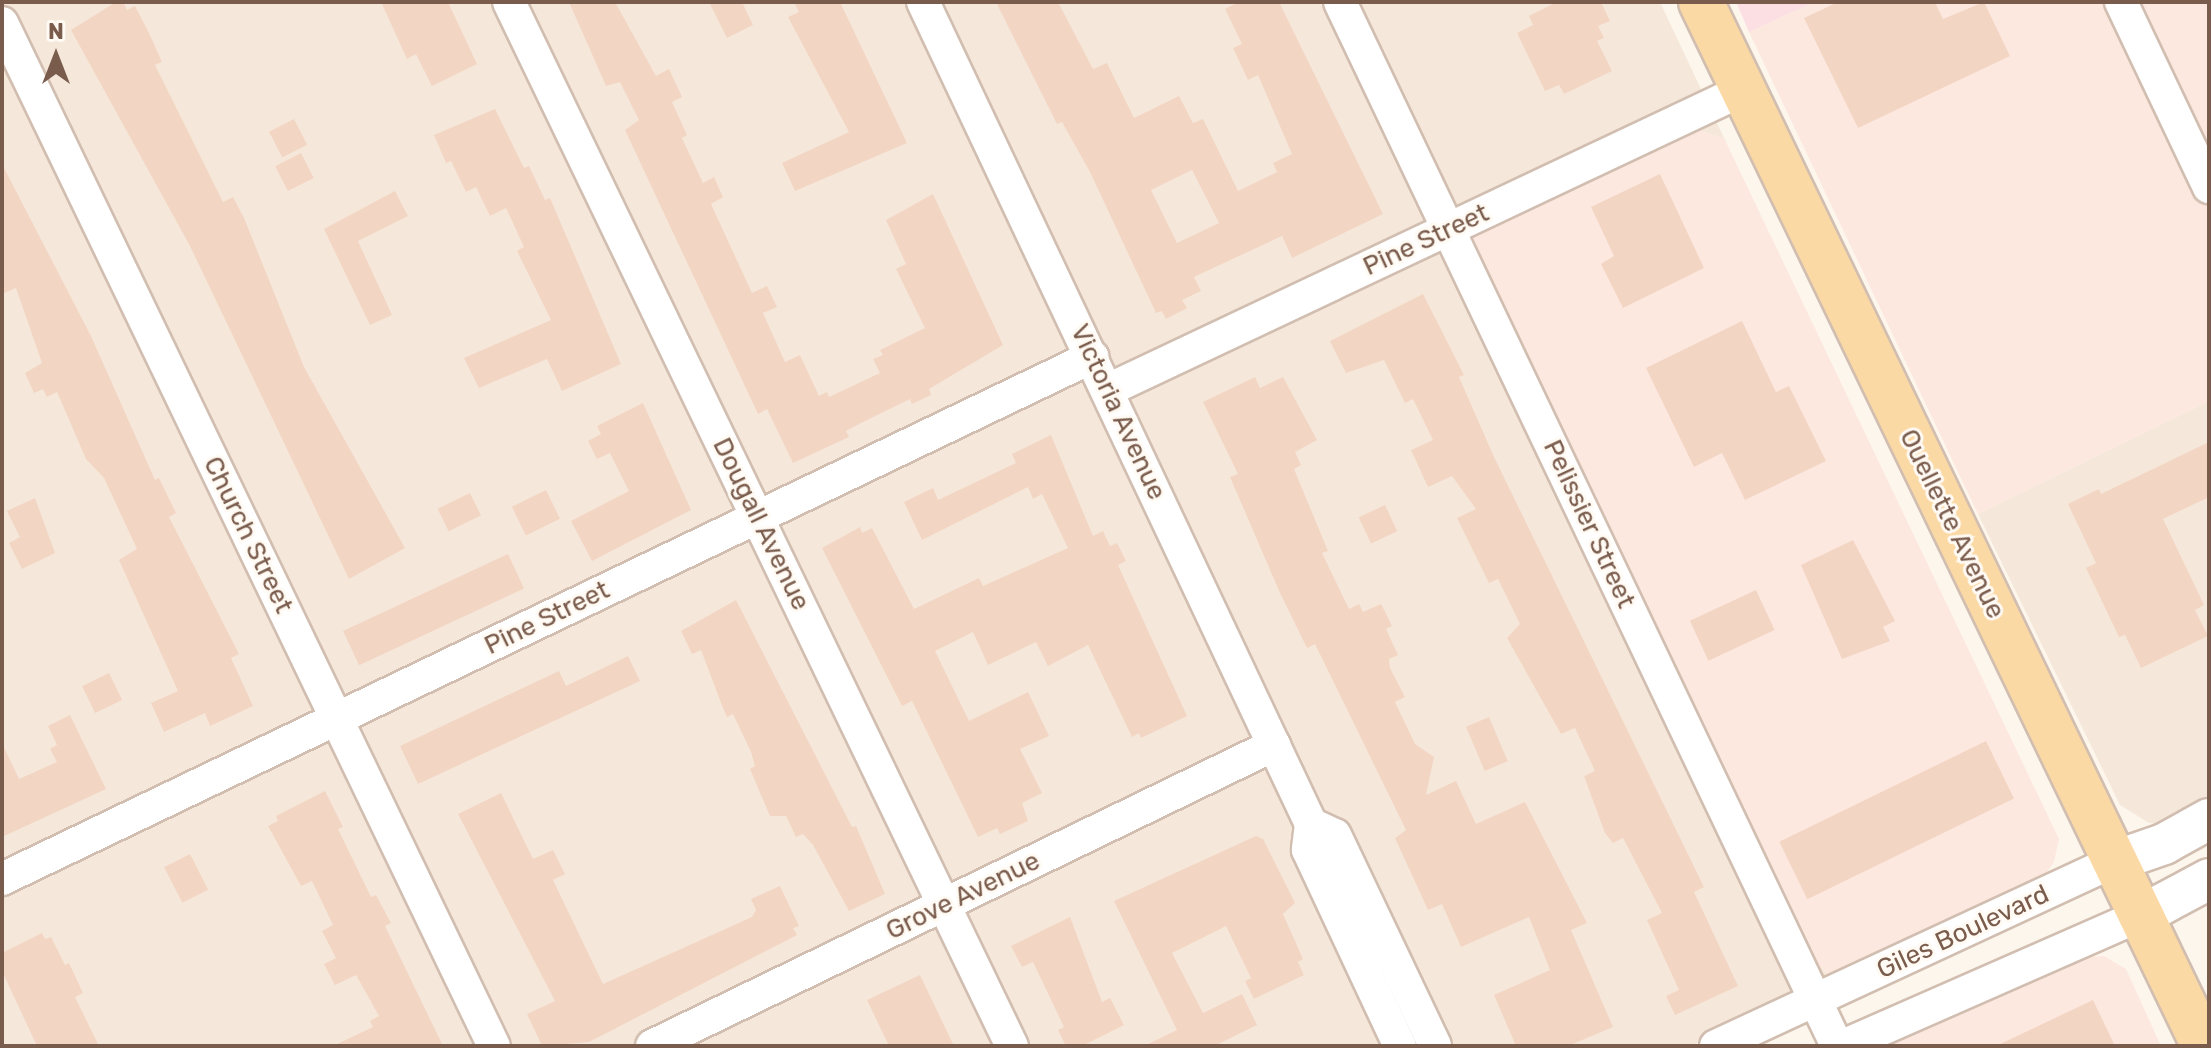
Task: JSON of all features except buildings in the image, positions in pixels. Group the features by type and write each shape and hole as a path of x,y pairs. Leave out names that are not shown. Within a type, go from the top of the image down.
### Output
{"main road":[{"name":"Ouellette Avenue","path":"1701,2 2204,1046"}],"street":[{"name":"Dougall Avenue","path":"509,2 1012,1046"},
{"name":"Victoria Avenue","path":"923,2 1311,824 1308,850 1400,1046"},
{"name":"Pelissier Street","path":"1340,2 1837,1046"},
{"path":"2121,2 2209,187"},
{"name":"Church Street","path":"2,23 494,1046"},
{"name":"Pine Street","path":"1108,390 1743,90"},
{"name":"Pine Street","path":"2,879 1092,357"},
{"name":"Grove Avenue","path":"652,1046 1274,745"},
{"name":"Giles Boulevard","path":"1716,1046 2115,861 2164,844 2209,819"},
{"name":"Victoria Avenue","path":"1311,824 1335,835 1435,1046"},
{"name":"Giles Boulevard","path":"1843,1046 2142,915 2209,879"}],"shaded area":[{"path":"2,2 1660,2 1724,138 1694,129 1811,957 1829,975 1778,1006 1691,1046 2,1046"},
{"path":"1736,2 1814,2 1749,32"},
{"path":"1814,2 2209,2 2209,401 1978,514 1749,32"},
{"path":"1694,129 1724,138 2059,839 2054,862 2040,882 1852,972 1829,975 1811,957 1475,255 1473,239 1482,224"},
{"path":"2209,401 2209,803 2173,824 2149,823 2120,805 1978,514"},
{"path":"2104,956 2126,969 2161,1046 1874,1046 2073,958"}]}
